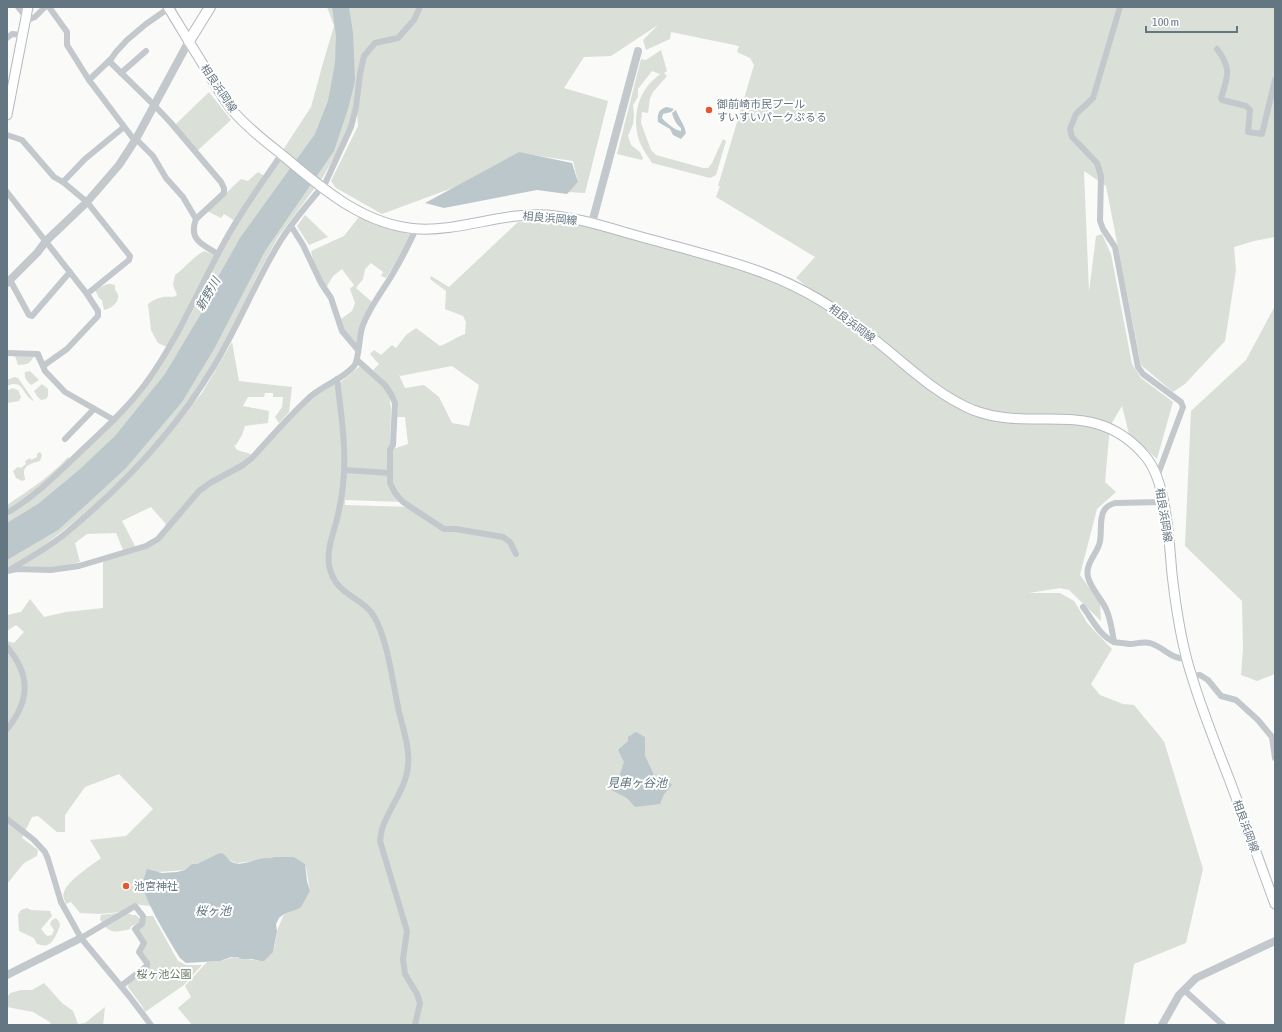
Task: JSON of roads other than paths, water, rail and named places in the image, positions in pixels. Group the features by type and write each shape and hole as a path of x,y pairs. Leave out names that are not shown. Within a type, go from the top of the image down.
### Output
{"main road":[{"path":"7,115 28,7"},
{"path":"189,41 210,7"},
{"name":"相良浜岡線","path":"169,8 221,94 234,112 283,156 338,199 362,214 389,224 416,229 457,226 515,215 529,214 570,218 712,256 757,270 816,298 842,314 876,340 926,383 944,395 979,412 1000,417 1019,419 1083,420 1111,429 1132,443 1146,457 1157,477 1164,502 1175,604 1186,659 1275,904"}],"street":[{"path":"18,7 26,19 35,17 45,7"},
{"path":"49,7 67,32 67,45 89,80 124,127 135,140 153,156 166,178 183,197 196,219"},
{"path":"8,571 66,533 117,487 176,423 215,365 259,278 281,239 322,187 351,127 356,107 364,56 375,43 398,38 414,20 420,7"},
{"path":"1120,7 1093,98 1076,114 1070,128 1072,137 1097,163 1102,176 1099,214 1100,221 1115,247 1138,367 1143,374 1181,402 1183,407 1157,477"},
{"path":"89,80 109,61 127,40 146,24 169,8"},
{"path":"7,38 12,34 23,35"},
{"path":"70,272 32,316 29,315 9,282 37,253 46,241 87,202 119,165 135,140 189,41"},
{"path":"1217,49 1224,59 1228,76 1221,98 1222,100 1246,106 1250,110 1248,132 1262,134 1275,80"},
{"path":"121,73 146,51"},
{"path":"592,223 638,51"},
{"path":"109,61 171,123 221,182 224,188 224,193 196,219 194,225 194,235 198,242 218,254"},
{"path":"63,182 85,159 124,127"},
{"path":"7,135 22,140 54,177 63,182 87,202 130,256 129,260 87,294"},
{"path":"7,513 18,507 50,481 114,420 145,384 172,343 237,220 283,156"},
{"path":"7,192 87,294 98,311 98,316 67,349 43,366"},
{"path":"291,226 303,245 321,283 331,298 342,331 358,350"},
{"path":"8,571 51,570 79,566 146,546 158,539 199,491 210,483 244,465 300,406 323,387 352,368 357,360 362,327 397,268 416,229"},
{"path":"7,353 38,354 45,371 66,392 114,420"},
{"path":"357,360 385,385 395,403 393,445 390,450 390,483 395,493 403,502 444,529 456,529 503,537 510,542 516,554"},
{"path":"337,379 344,448 344,470 340,504 328,554 329,566 339,587 349,596 369,609 379,628 386,649 406,745 408,765 404,783 382,828 380,841 407,931 403,959 405,974 417,994 420,1003 415,1025"},
{"path":"65,439 94,409"},
{"path":"344,470 390,473"},
{"path":"1114,642 1106,609 1091,584 1088,575 1088,567 1099,545 1101,537 1101,523 1104,509 1115,504 1164,502"},
{"path":"1083,607 1103,635 1114,642 1131,644 1143,642 1153,644 1172,656 1186,659"},
{"path":"7,647 18,662 24,677 25,685 22,704 15,719 7,729"},
{"path":"1191,676 1200,675 1208,680 1221,696 1236,700 1258,720 1272,737 1275,758"},
{"path":"7,819 34,840 45,852 61,902 81,938 151,1025"},
{"path":"7,975 81,938 135,906 143,916 142,924 135,929 144,943 139,952 147,962 146,966 121,986"},
{"path":"1162,1025 1177,999 1184,990 1200,976 1275,941"},
{"path":"1184,990 1223,1025"}],"water":[{"path":"332,7 349,7 353,33 355,81 348,109 334,151 265,251 214,349 182,402 126,468 87,504 58,530 7,560 7,523 38,504 79,470 115,436 165,374 205,307 209,293 240,238 315,134 328,101 335,63 336,36"},
{"path":"667,107 674,109 671,112 663,114 662,118 668,124 681,131 681,128 675,122 672,113 676,110 686,133 681,139 673,135 670,129 658,122 659,112"},
{"path":"519,152 572,163 578,182 567,194 537,190 444,208 425,203"},
{"name":"見串ヶ谷池","path":"636,732 645,737 645,756 657,781 670,783 672,785 664,794 660,804 635,807 627,798 613,791 609,787 620,774 624,762 618,750 628,741 628,737"},
{"name":"桜ヶ池","path":"222,853 231,861 240,864 265,858 294,857 305,864 310,891 301,907 284,914 279,918 276,924 277,931 273,952 264,961 231,957 220,961 186,963 180,958 158,921 144,891 143,884 147,869 162,873 177,872 185,870 192,864 197,864"}],"place":[{"name":"御前崎市民プール すいすいパークぷるる","path":"709,110"},
{"name":"池宮神社","path":"126,886"}],"water label":[{"name":"新野川","path":"208,294"}],"park label":[{"name":"桜ヶ池公園","path":"164,974"}]}
